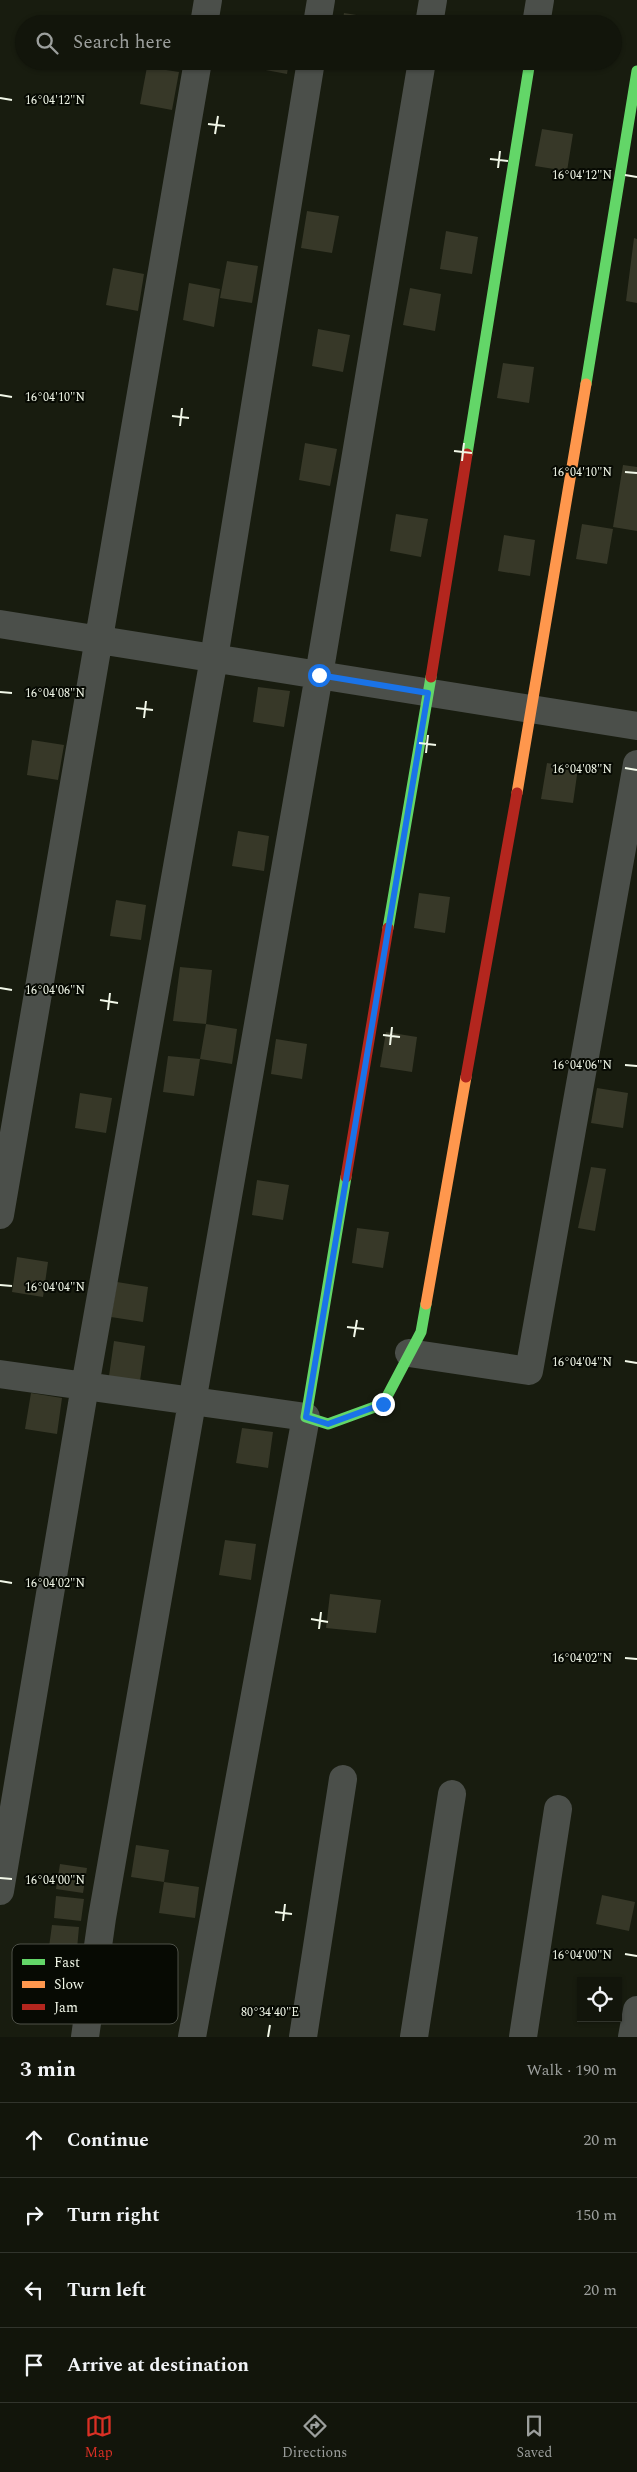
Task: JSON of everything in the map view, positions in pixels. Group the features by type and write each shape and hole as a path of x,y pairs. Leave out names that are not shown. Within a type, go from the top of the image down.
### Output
{"street":[{"path":"206,15 208,0"},
{"path":"318,15 321,0"},
{"path":"430,15 433,0"},
{"path":"538,15 540,0"},
{"path":"0,1216 196,70"},
{"path":"0,1891 85,1386 214,658 310,70"},
{"path":"98,1944 319,675 420,70"},
{"path":"192,2037 306,1417 428,693 529,70"},
{"path":"0,1374 306,1417 328,1424 383,1404 421,1332 532,709 637,72"},
{"path":"0,624 637,726"},
{"path":"409,1353 529,1371 637,764"},
{"path":"303,2037 342,1779"},
{"path":"414,2037 452,1794"},
{"path":"523,2037 558,1809"},
{"path":"632,2037 637,2010"},
{"path":"85,2037 87,2024"}],"building":[{"path":"146,70 179,72 172,110 140,104"},
{"path":"266,70 288,70 287,74"},
{"path":"542,129 573,134 567,171 535,166"},
{"path":"307,211 339,216 332,253 301,248"},
{"path":"446,231 478,237 472,274 440,269"},
{"path":"634,238 637,239 637,303 626,301"},
{"path":"227,261 258,266 252,303 220,298"},
{"path":"113,268 144,274 138,311 106,305"},
{"path":"189,283 220,289 214,327 183,320"},
{"path":"410,288 441,294 435,331 403,325"},
{"path":"318,329 350,335 343,372 312,366"},
{"path":"503,363 534,367 529,403 497,398"},
{"path":"305,443 337,449 330,486 299,480"},
{"path":"623,465 637,467 637,531 613,527"},
{"path":"396,514 428,519 421,557 390,551"},
{"path":"582,524 613,529 607,564 576,559"},
{"path":"504,535 535,540 530,576 498,571"},
{"path":"258,687 290,691 284,727 253,722"},
{"path":"32,740 64,745 58,780 27,775"},
{"path":"547,763 578,768 573,803 541,799"},
{"path":"238,831 269,836 264,871 232,866"},
{"path":"419,893 450,897 445,933 414,928"},
{"path":"116,900 146,905 141,940 110,936"},
{"path":"180,967 212,970 206,1024 173,1021"},
{"path":"206,1024 237,1029 232,1064 200,1059"},
{"path":"386,1032 417,1037 412,1072 380,1067"},
{"path":"276,1039 307,1044 302,1079 271,1074"},
{"path":"168,1056 200,1059 194,1096 163,1092"},
{"path":"597,1088 628,1093 623,1128 591,1123"},
{"path":"80,1093 112,1098 106,1133 75,1128"},
{"path":"591,1167 606,1169 595,1231 578,1228"},
{"path":"257,1180 289,1185 283,1220 252,1215"},
{"path":"357,1228 389,1232 383,1268 352,1263"},
{"path":"17,1257 48,1262 43,1297 12,1292"},
{"path":"117,1282 148,1287 143,1322 111,1317"},
{"path":"114,1341 145,1346 140,1381 109,1376"},
{"path":"31,1393 62,1398 57,1434 25,1429"},
{"path":"242,1428 273,1432 268,1468 236,1463"},
{"path":"225,1540 256,1544 251,1580 219,1575"},
{"path":"330,1594 381,1600 376,1633 326,1628"},
{"path":"136,1845 169,1850 164,1882 131,1877"},
{"path":"60,1864 87,1868 83,1893 56,1889"},
{"path":"164,1882 199,1887 195,1918 159,1913"},
{"path":"602,1895 635,1902 629,1931 596,1924"},
{"path":"56,1896 84,1899 81,1921 54,1918"},
{"path":"52,1925 79,1927 77,1944 49,1944"}],"traffic: fast":[{"path":"467,454 529,70"},
{"path":"586,384 637,71"},
{"path":"388,928 431,677"},
{"path":"346,1177 306,1417 328,1424 383,1404 421,1332 426,1304"}],"traffic: slow":[{"path":"517,793 586,384"},
{"path":"426,1304 466,1077"}],"traffic: jam":[{"path":"431,677 467,454"},
{"path":"466,1077 517,793"},
{"path":"346,1177 388,928"}],"route":[{"path":"319,675 428,693 306,1417 328,1424 383,1404"}]}
